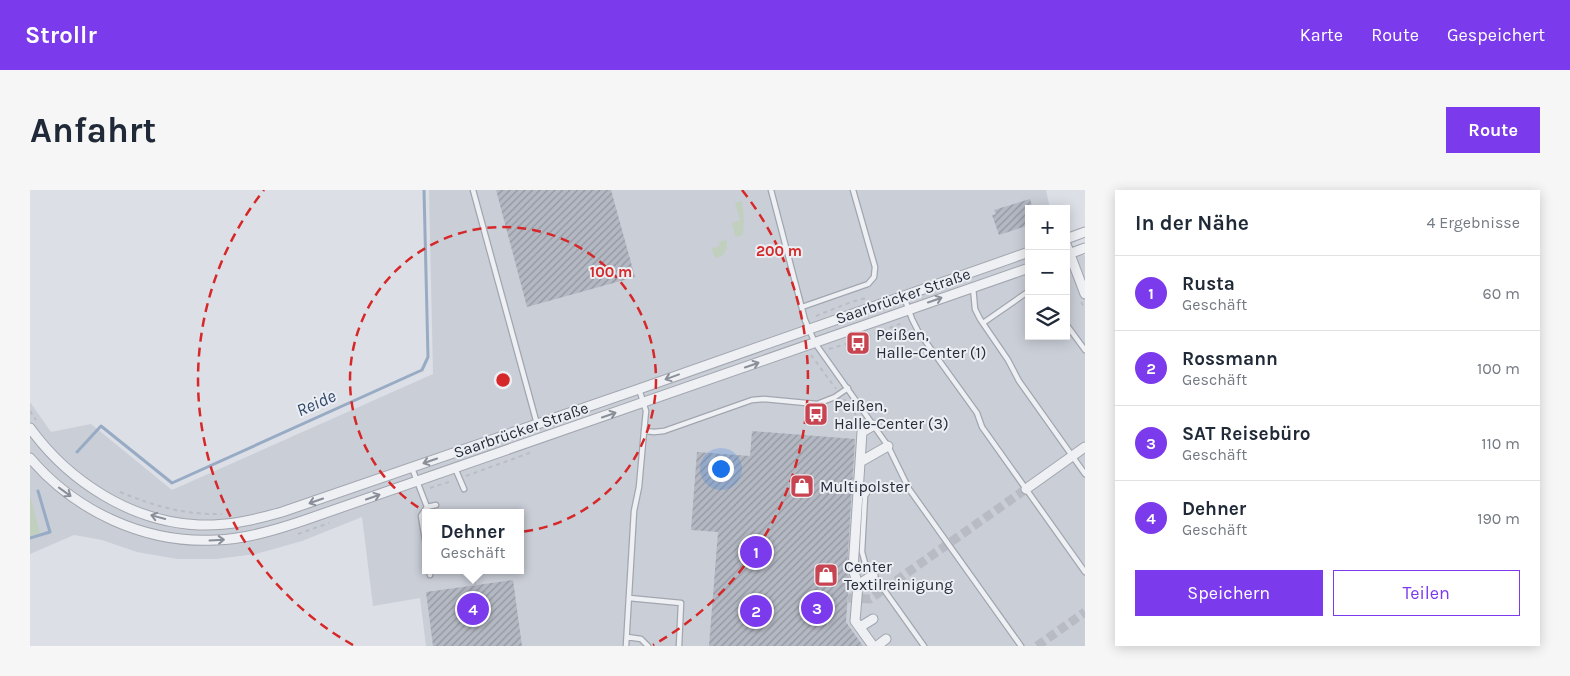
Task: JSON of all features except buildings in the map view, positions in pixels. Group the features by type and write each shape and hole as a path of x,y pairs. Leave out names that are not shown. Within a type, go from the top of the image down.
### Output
{"street":[{"path":"1070,238 1085,232"},
{"path":"1070,250 1085,248"},
{"name":"Saarbrücker Straße","path":"34,426 50,454 74,477 102,495 130,508 180,522 197,525 233,524 265,517 412,468 639,389 807,325 904,295 1025,253"},
{"path":"1070,258 1085,294"},
{"name":"Saarbrücker Straße","path":"30,458 61,489 78,501 109,518 142,531 160,536 197,540 234,538 269,532 1025,269"},
{"path":"874,425 862,432 857,495 860,520 858,551 853,569 858,585 855,621 875,646 886,639"},
{"path":"860,462 888,446"},
{"path":"1026,489 1085,447"},
{"path":"858,585 873,575"},
{"path":"860,628 873,619"}],"lane":[{"path":"473,190 537,424"},
{"path":"771,190 807,325 815,343 888,446 909,489 1020,646"},
{"path":"802,307 868,284 874,277 875,267 853,190"},
{"path":"973,287 975,309 982,321 1008,360 1019,381 1085,474"},
{"path":"982,321 1025,294"},
{"path":"904,295 918,331 977,413 982,427 1085,572"},
{"path":"1070,329 1085,350"},
{"path":"644,431 664,431 752,400 764,399 817,404 835,398 848,388"},
{"path":"626,646 634,511 639,487 646,416 639,389"},
{"path":"412,468 427,507 436,505"},
{"path":"454,468 464,489"},
{"path":"860,520 865,496 871,486"},
{"path":"858,551 924,646"},
{"path":"629,598 681,603 679,646"},
{"path":"627,637 641,639 648,646"}],"path":[{"path":"807,325 837,308"},
{"path":"30,411 34,426"},
{"path":"118,492 166,509 189,513 228,513"},
{"path":"475,586 476,574"}],"shaded area":[{"path":"429,190 1046,190 1049,205 1025,205 1025,340 1070,340 1070,243 1085,256 1085,646 426,646 420,598 373,606 362,517 302,541 256,554 216,559 177,559 137,552 102,540 74,535 30,554 30,402 51,432 91,424 172,490 433,374"}],"green space":[{"path":"742,201 743,234 738,237 735,236 732,223 740,220 735,203"},
{"path":"726,240 726,251 717,258 714,256 712,248 720,246 719,242"},
{"path":"30,495 40,533 30,536"}],"waterway":[{"name":"Reide","path":"77,452 101,426 172,483 422,370 428,357 424,190"},
{"name":"Reide","path":"30,538 50,532 38,491"}],"tunnel":[{"path":"848,598 870,599 1026,489"},
{"path":"1037,646 1085,612"}],"place":[{"name":"Peißen, Halle-Center (1)","path":"858,343"},
{"name":"Peißen, Halle-Center (3)","path":"816,414"},
{"name":"Multipolster","path":"802,486"},
{"name":"Rusta","path":"756,552"},
{"name":"Center Textilreinigung","path":"826,575"},
{"name":"SAT Reisebüro","path":"817,608"},
{"name":"Dehner","path":"473,609"},
{"name":"Rossmann","path":"756,611"}]}
